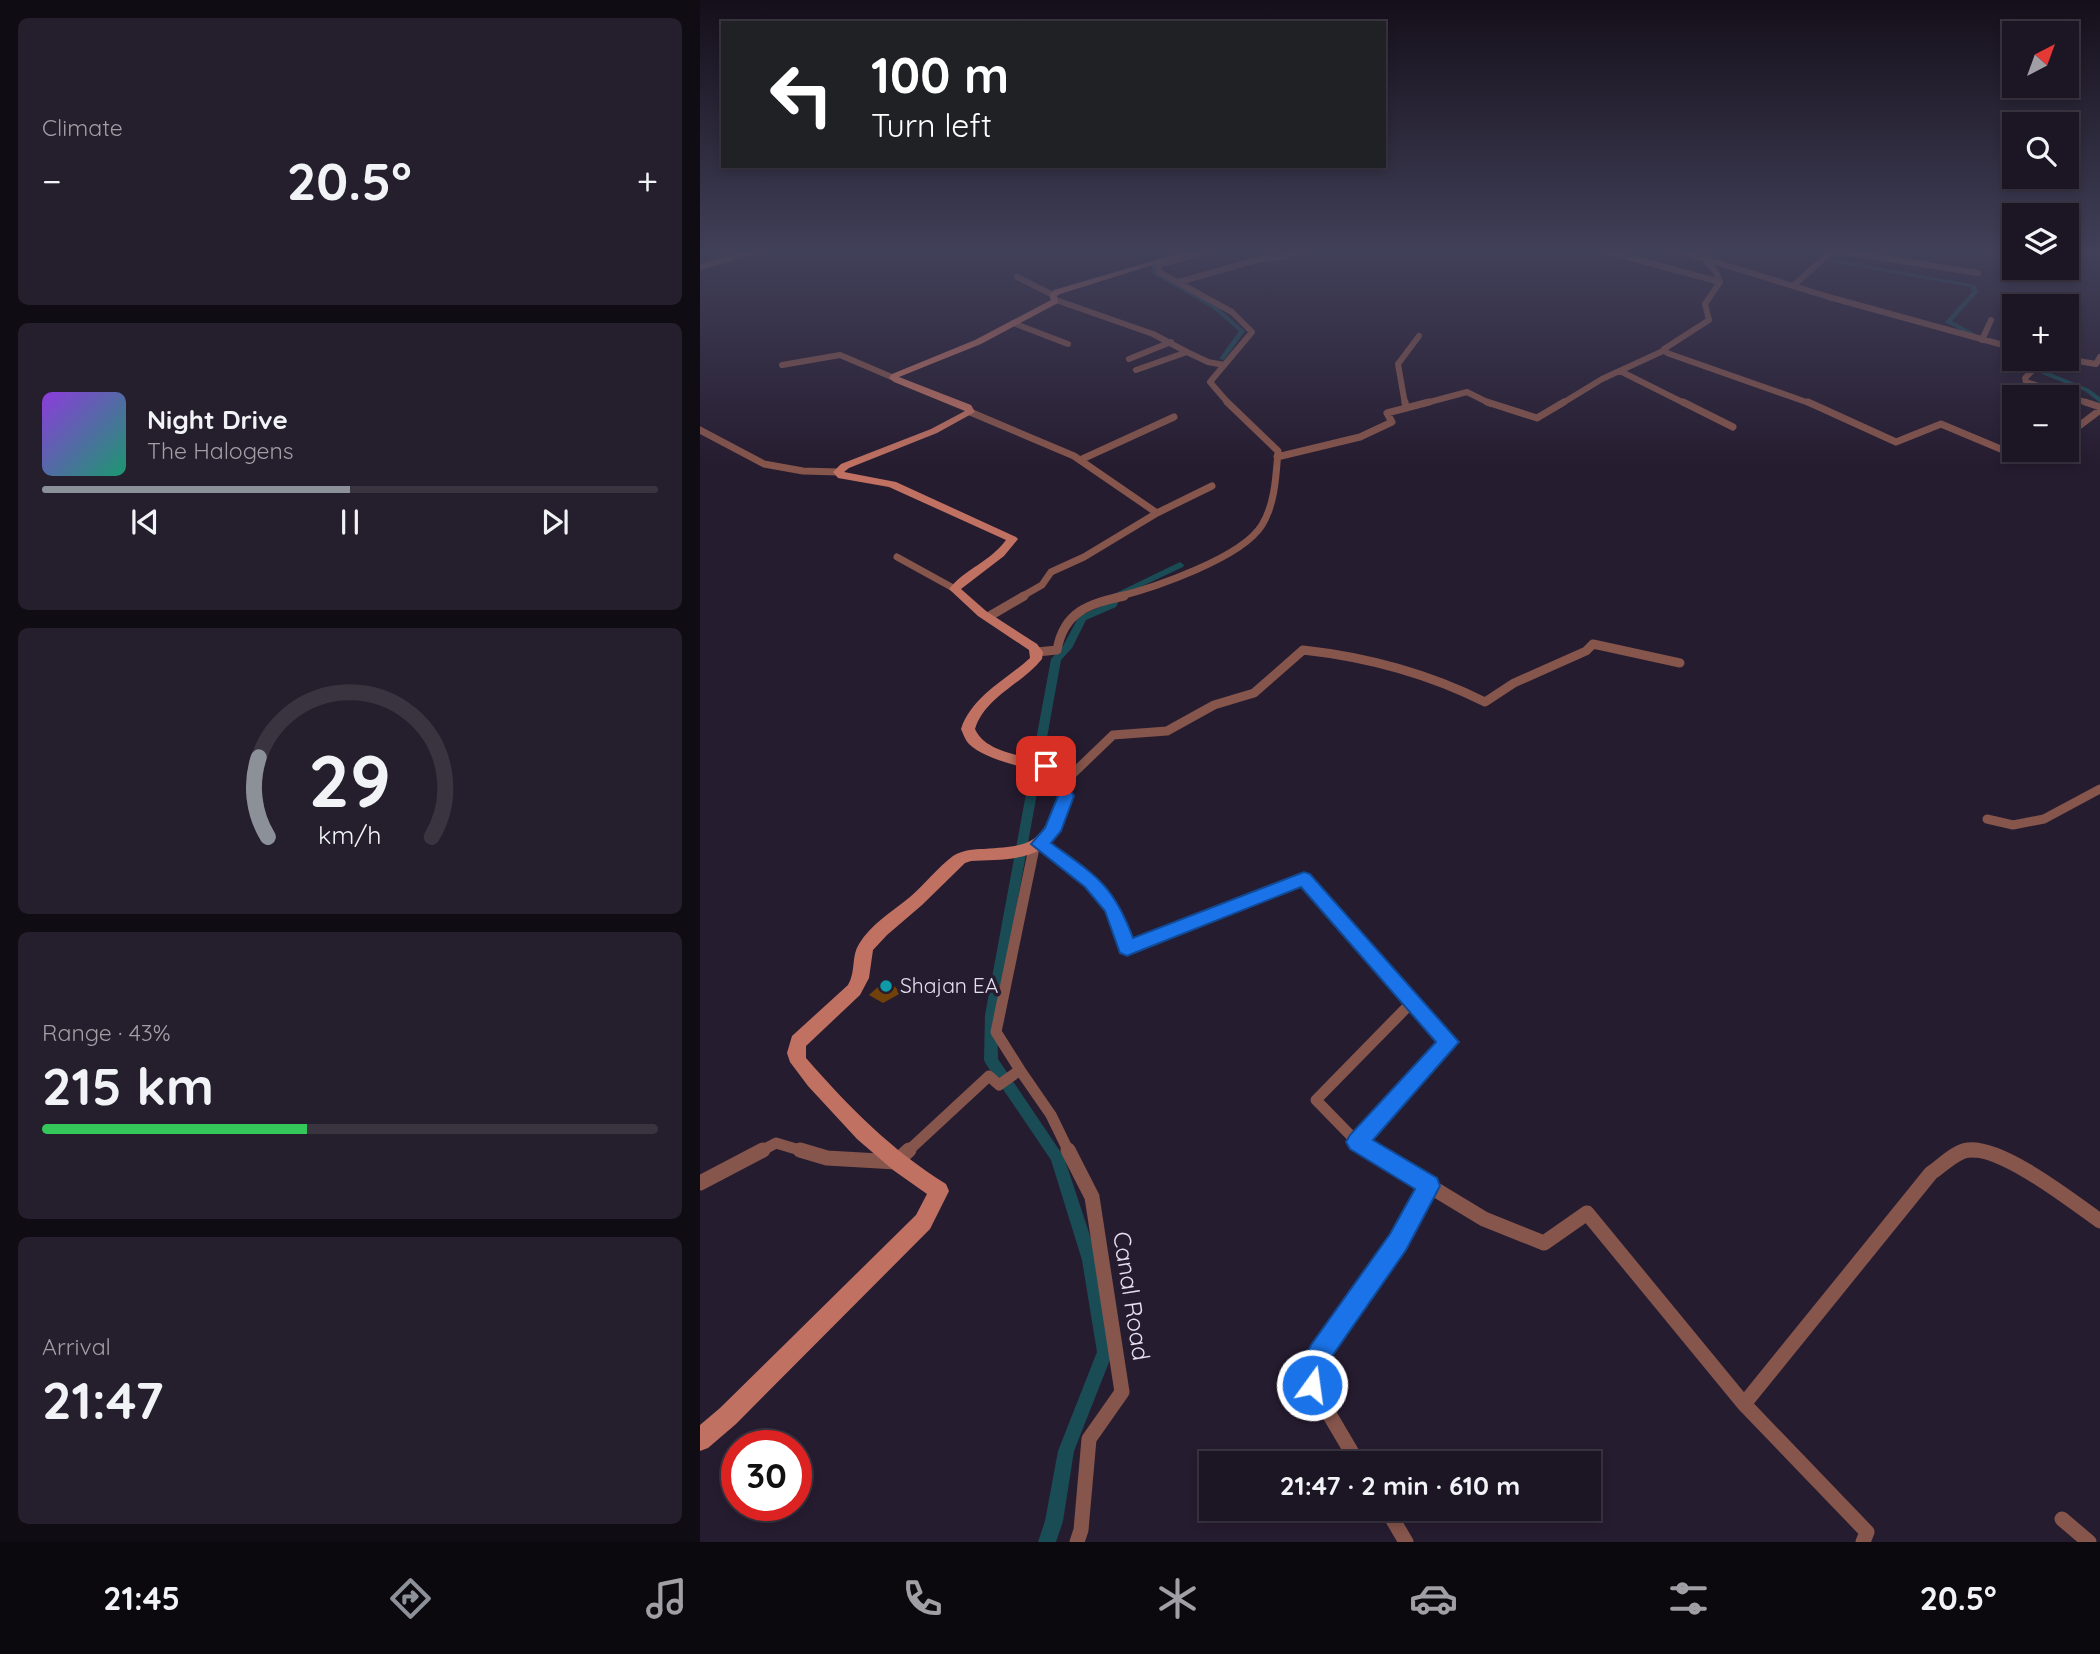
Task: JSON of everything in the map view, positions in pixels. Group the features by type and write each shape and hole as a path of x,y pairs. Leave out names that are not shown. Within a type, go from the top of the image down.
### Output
{"main road":[{"path":"894,378 978,342 1013,323"},
{"path":"700,1440 728,1416 922,1222 939,1191 907,1173 854,1124 799,1062 796,1053 798,1042 854,990 861,978 864,948 872,938 916,901 951,865 970,855 1016,853 1037,846 1052,831 1066,796 1046,766 1027,765 977,745 969,738 968,721 973,713 1032,663 1037,652 962,597 956,589 964,578 998,556 1012,539 892,484 842,476 838,472 845,466 934,430 970,412 968,407 894,378"}],"street":[{"path":"1119,322 1171,342 1208,362 1224,365"},
{"path":"1037,652 1057,650 1059,636 1071,617 1098,602 1147,589 1182,574 1232,551 1259,530 1270,505 1278,451 1236,412 1210,382 1252,332 1242,322"},
{"path":"1278,457 1360,437 1392,422 1387,412 1466,392 1493,405 1537,418 1620,371 1663,351 1709,322"},
{"path":"1919,322 2002,345"},
{"path":"1982,340 1990,322"},
{"path":"1013,323 1068,344"},
{"path":"1406,408 1398,364 1419,336"},
{"path":"1129,359 1171,342"},
{"path":"1663,351 1808,401 1850,418 1895,442 1941,424 2002,450"},
{"path":"1136,370 1187,352"},
{"path":"782,365 840,355 894,378"},
{"path":"2079,361 2096,364 2100,357"},
{"path":"1620,371 1734,427"},
{"path":"2032,371 2025,378 2026,382 2100,407 2094,416 2079,427"},
{"path":"970,412 1080,460 1157,513"},
{"path":"1080,460 1174,417"},
{"path":"700,430 764,464 803,471 838,472"},
{"path":"988,617 1042,584 1051,572 1212,486"},
{"path":"897,557 956,589"},
{"path":"1059,787 1112,735 1167,731 1214,705 1255,693 1303,650 1346,654 1380,663 1459,688 1485,702 1514,684 1586,651 1593,644 1680,663"},
{"path":"1987,819 2013,825 2044,819 2100,789"},
{"path":"1037,846 1092,882 1113,908 1127,948 1304,879 1449,1042 1357,1142"},
{"name":"Canal Road","path":"1037,846 996,1032 1018,1071 1051,1115 1092,1197 1122,1392 1088,1439 1081,1530 1077,1542"},
{"path":"1413,1001 1316,1100 1357,1142 1484,1219 1544,1243 1587,1213 1744,1404 1867,1532 1863,1542"},
{"path":"700,1183 776,1143 827,1158 896,1162 989,1076 999,1085 1018,1071"},
{"path":"1744,1404 1931,1173 1965,1150 1986,1150 2020,1167 2100,1221"},
{"path":"1351,1451 1312,1385 1311,1372 1319,1354 1398,1242 1429,1186"},
{"path":"2062,1519 2089,1542"},
{"path":"1394,1521 1406,1542"}],"building":[{"name":"Shajan EA","path":"887,979 901,993 883,1003 869,995"}],"waterway":[{"path":"1222,359 1242,331 1231,322"},
{"path":"1948,322 1978,337"},
{"path":"2045,371 2044,373 2087,390 2100,401"},
{"path":"1118,594 1180,565"},
{"path":"1047,1542 1054,1521 1066,1451 1105,1352 1090,1260 1057,1157 991,1060 991,1015 1056,659 1067,648 1082,618 1113,605 1115,601"}],"place":[{"name":"Shajan EA","path":"886,986"}],"route":[{"path":"1046,766 1066,796 1052,831 1040,844 1092,882 1113,908 1127,948 1304,879 1449,1042 1357,1142 1429,1186 1398,1242 1319,1354 1311,1372 1312,1385"}]}
